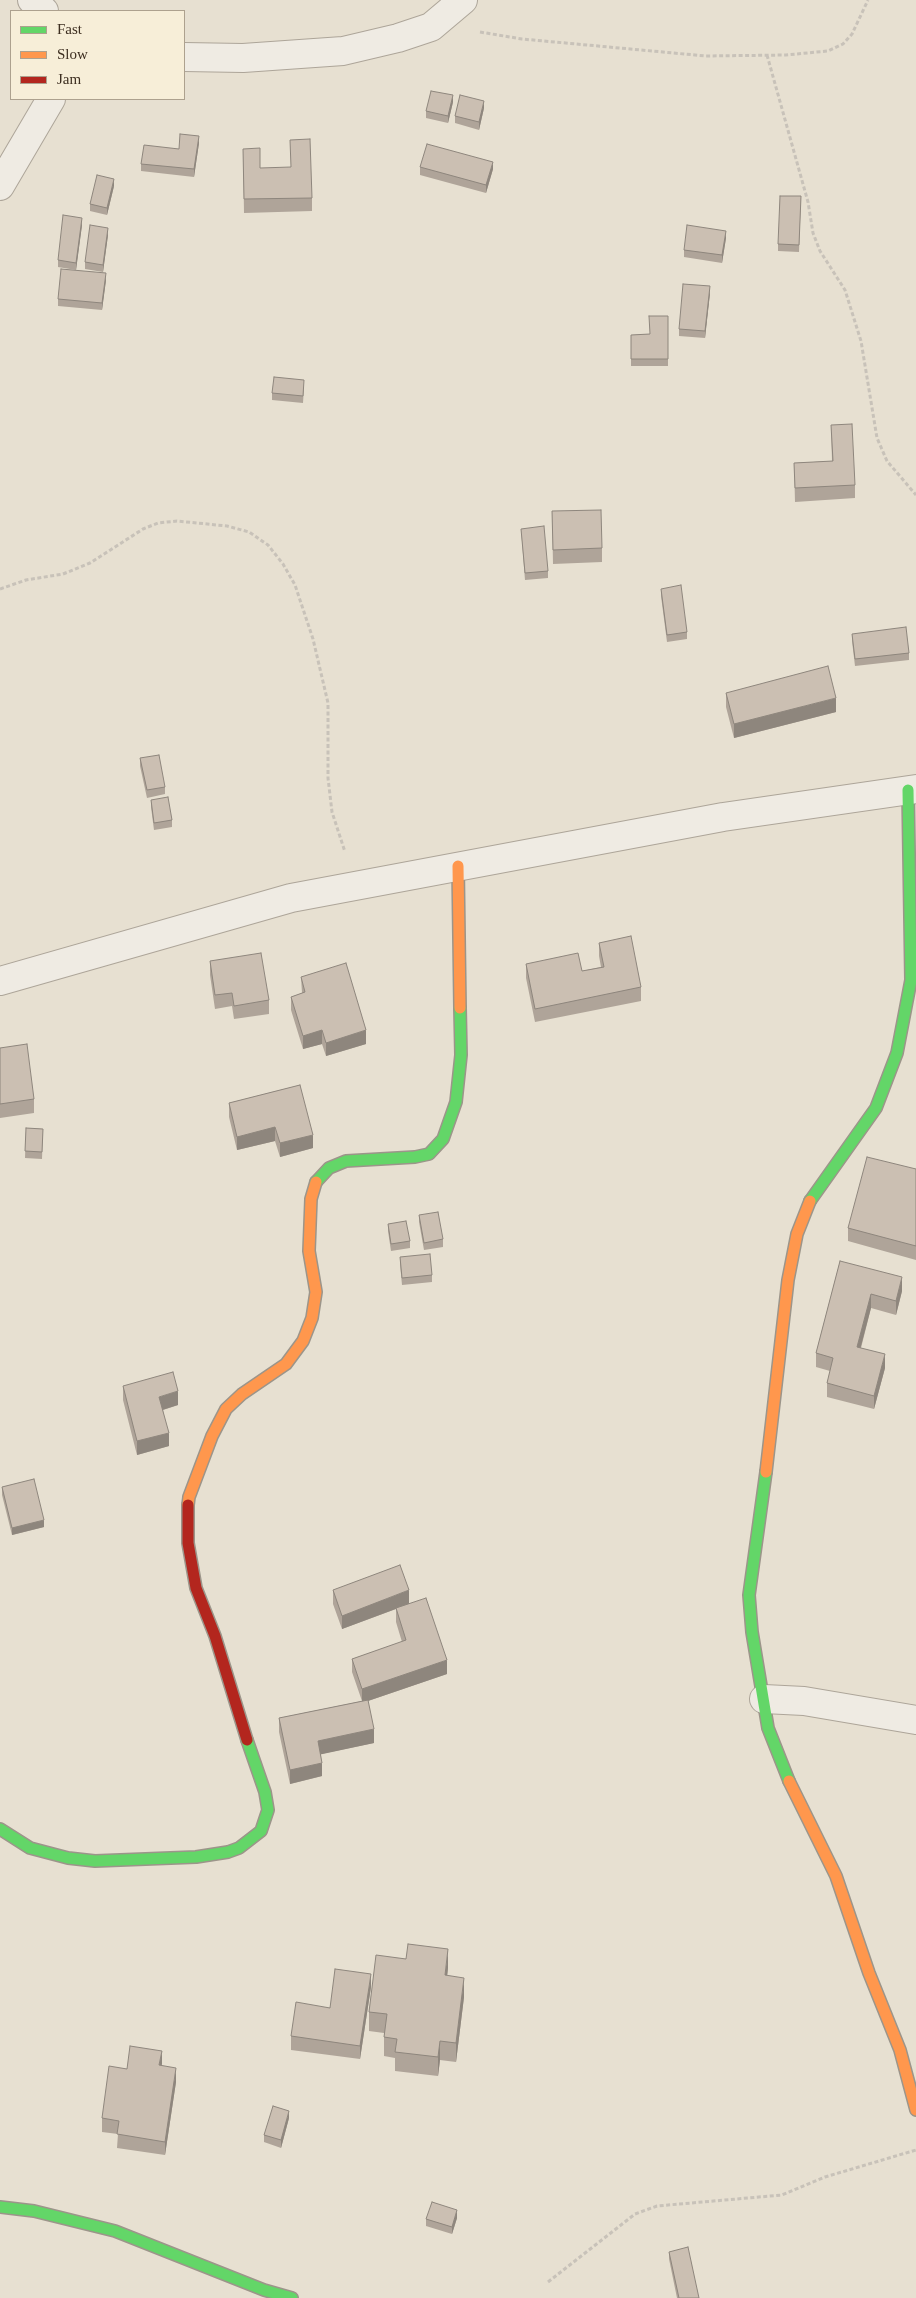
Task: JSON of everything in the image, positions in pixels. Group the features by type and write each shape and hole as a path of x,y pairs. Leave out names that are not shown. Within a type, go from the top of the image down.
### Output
{"street":[{"path":"32,0 43,10"},
{"path":"185,57 243,58 343,51 398,38 431,27 463,0"},
{"path":"0,186 50,100"},
{"path":"0,982 291,898 723,817 912,789 911,980 897,1053 876,1108 808,1204 796,1234 788,1280 767,1467 758,1520 749,1595 752,1632 768,1728 798,1800 836,1876 869,1972 900,2050 916,2110"},
{"path":"0,1829 30,1848 68,1858 95,1861 196,1857 228,1852 239,1848 261,1831 268,1810 265,1792 252,1757 215,1636 196,1588 188,1543 187,1515 189,1497 209,1445 226,1409 242,1394 286,1364 303,1341 312,1318 316,1292 309,1251 309,1231 311,1199 317,1180 328,1168 346,1161 415,1157 429,1154 443,1139 456,1102 461,1055 458,866"},
{"path":"764,1699 804,1701 916,1720"},
{"path":"0,2207 34,2211 114,2231 264,2290 292,2298"}],"path":[{"path":"431,27 642,51 706,56 767,55 828,51 843,44 852,34 868,0"},
{"path":"767,55 808,202 813,233 820,251 846,290 862,341 877,438 888,461 916,495"},
{"path":"0,589 26,580 64,574 90,563 143,529 158,523 177,521 227,526 249,532 268,545 283,564 295,585 313,639 328,703 328,778 332,812 343,849 360,884"},
{"path":"548,2282 635,2214 657,2206 782,2195 825,2178 916,2150"}],"building":[{"path":"431,91 453,95 448,116 426,111"},
{"path":"460,95 484,101 479,122 455,116"},
{"path":"180,134 199,136 194,169 141,164 144,145 179,149"},
{"path":"310,139 312,198 244,199 243,149 260,148 260,168 291,167 290,140"},
{"path":"427,144 493,162 486,185 420,167"},
{"path":"97,175 114,179 107,208 90,204"},
{"path":"780,196 801,196 799,245 778,244"},
{"path":"63,215 82,218 76,263 58,260"},
{"path":"90,225 108,228 103,265 85,262"},
{"path":"687,225 726,231 722,255 684,250"},
{"path":"61,269 106,273 102,303 58,299"},
{"path":"683,284 710,286 705,331 679,329"},
{"path":"649,316 668,316 668,359 631,359 631,335 650,334"},
{"path":"274,377 304,380 303,396 272,393"},
{"path":"852,424 855,485 795,488 794,463 833,461 831,425"},
{"path":"601,510 602,548 553,550 552,511"},
{"path":"544,526 548,571 525,573 521,529"},
{"path":"681,585 687,632 667,635 661,589"},
{"path":"906,627 909,653 855,659 852,634"},
{"path":"828,666 836,698 734,724 726,693"},
{"path":"159,755 165,787 147,790 140,758"},
{"path":"168,797 172,820 154,823 151,800"},
{"path":"631,936 641,987 535,1009 526,964 578,953 582,971 604,967 599,943"},
{"path":"261,953 269,1000 234,1006 232,993 215,995 210,961"},
{"path":"346,963 366,1030 326,1043 322,1030 303,1036 291,997 305,992 301,977"},
{"path":"27,1044 34,1099 0,1104 0,1048"},
{"path":"300,1085 313,1135 280,1143 275,1127 237,1137 229,1103"},
{"path":"26,1128 43,1129 42,1152 25,1151"},
{"path":"867,1157 916,1169 916,1246 848,1228"},
{"path":"438,1212 443,1239 424,1243 419,1215"},
{"path":"406,1221 410,1241 391,1244 388,1224"},
{"path":"430,1254 432,1275 402,1278 400,1257"},
{"path":"840,1261 902,1277 896,1301 871,1294 857,1347 885,1354 874,1396 827,1383 833,1358 816,1353"},
{"path":"173,1372 178,1391 159,1397 169,1433 137,1441 123,1386"},
{"path":"34,1479 44,1520 12,1528 2,1487"},
{"path":"400,1565 409,1590 342,1616 333,1590"},
{"path":"426,1598 447,1660 362,1689 352,1659 406,1640 396,1608"},
{"path":"368,1700 374,1729 318,1741 322,1763 290,1770 279,1718"},
{"path":"408,1944 448,1949 445,1975 464,1978 456,2043 440,2041 438,2057 395,2052 397,2039 384,2037 387,2014 369,2012 376,1955 406,1959"},
{"path":"335,1969 371,1974 360,2046 291,2036 296,2002 330,2008"},
{"path":"130,2046 162,2051 159,2065 176,2068 165,2142 117,2134 119,2121 102,2118 109,2066 127,2069"},
{"path":"273,2106 289,2111 281,2140 264,2135"},
{"path":"432,2202 457,2210 452,2227 426,2219"},
{"path":"688,2247 699,2298 679,2298 669,2252"}],"traffic: fast":[{"path":"810,1201 876,1108 897,1053 911,980 908,790"},
{"path":"316,1182 329,1168 346,1161 415,1157 429,1154 443,1139 456,1102 461,1055 460,1008"},
{"path":"766,1472 749,1595 752,1632 768,1728 789,1781"},
{"path":"0,1829 30,1848 68,1858 95,1861 196,1857 228,1852 239,1848 261,1831 268,1810 265,1792 247,1740"},
{"path":"0,2207 34,2211 115,2231 264,2290 292,2298"}],"traffic: slow":[{"path":"458,866 460,1008"},
{"path":"188,1505 189,1497 212,1436 226,1409 242,1394 286,1364 303,1341 312,1318 316,1292 309,1251 311,1199 316,1182"},
{"path":"766,1472 788,1280 797,1234 810,1201"},
{"path":"789,1781 836,1876 869,1973 900,2050 916,2110"}],"traffic: jam":[{"path":"188,1505 188,1543 196,1588 215,1636 247,1740"}]}
